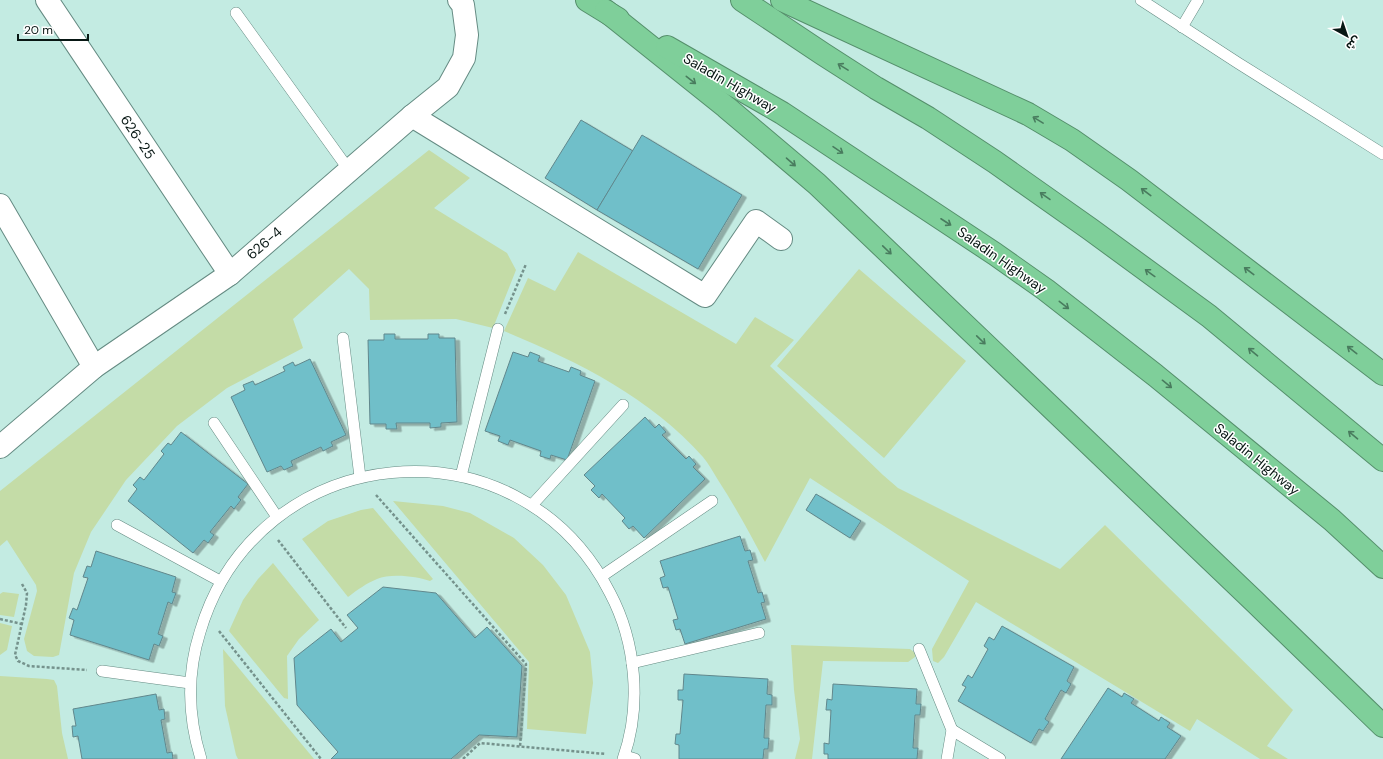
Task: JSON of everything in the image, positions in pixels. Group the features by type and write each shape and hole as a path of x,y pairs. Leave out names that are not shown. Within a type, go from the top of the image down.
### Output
{"highway":[{"name":"Saladin Highway","path":"587,0 782,113 995,254 1052,295 1155,375 1332,520 1383,567"},
{"path":"742,0 876,88 928,118 1085,224 1209,316 1383,460"},
{"path":"782,0 1028,114 1072,140 1136,185 1383,374"},
{"path":"606,11 726,107 817,184 1383,726"}],"street":[{"name":"626-25","path":"47,0 230,274"},
{"name":"626-4","path":"0,447 94,367 230,274 349,170 448,87 464,58 468,35 462,5 459,0"},
{"path":"412,116 705,296 756,221 780,238"},
{"path":"0,205 94,367"}],"lane":[{"path":"1141,0 1383,154"},
{"path":"1182,27 1198,0"},
{"path":"236,13 349,170"},
{"path":"461,476 498,329"},
{"path":"343,338 360,477"},
{"path":"532,505 623,405"},
{"path":"214,423 277,517"},
{"path":"201,759 196,743 191,713 190,683 195,648 205,615 220,582 241,552 266,526 277,517 317,492 360,477 385,472 411,471 436,472 461,476 486,483 509,492 532,505 558,525 582,549 602,576 616,603 626,632 632,663 634,694 628,758"},
{"path":"602,576 712,501"},
{"path":"117,525 220,582"},
{"path":"632,663 758,633"},
{"path":"919,649 952,730 947,759"},
{"path":"102,671 190,683"},
{"path":"952,730 1000,759"}],"path":[{"path":"498,329 526,264"},
{"path":"360,477 526,664 520,747"},
{"path":"266,526 346,628"},
{"path":"22,584 27,593 26,605 15,655 18,661 29,666 102,671"},
{"path":"205,615 321,759"},
{"path":"0,619 22,624"},
{"path":"463,759 480,743 628,758"}],"green space":[{"path":"429,150 470,178 434,208 507,253 516,270 493,328 456,319 370,320 369,289 349,269 293,319 303,348 227,388 177,426 126,480 91,532 74,573 59,655 53,657 34,656 27,651 24,639 37,591 36,585 7,540 0,546 0,491"},
{"path":"578,252 736,344 755,317 794,340 770,366 898,488 1060,569 1105,525 1293,710 1267,746 1288,759 1260,759 1197,719 1190,731 976,602 944,657 938,663 933,661 932,649 969,581 810,478 765,562 709,465 682,436 660,416 611,383 585,368 504,331 528,278 555,291"},
{"path":"859,269 966,361 884,458 777,366"},
{"path":"393,501 443,506 470,513 514,538 543,565 566,595 590,652 593,683 586,734 527,729 529,662"},
{"path":"373,508 433,579 430,581 404,576 382,577 358,589 348,597 302,539 328,521 361,510"},
{"path":"273,563 319,620 299,639 287,656 288,699 284,698 229,631 243,600 258,579"},
{"path":"3,592 19,594 14,617 0,615 0,594"},
{"path":"0,623 12,626 7,650 0,655"},
{"path":"791,645 910,649 915,653 915,657 908,662 823,661 812,759 795,759 800,739 794,690"},
{"path":"223,649 314,759 238,759 225,706"},
{"path":"0,676 54,680 57,686 62,733 68,759 0,759"}],"building":[{"path":"581,120 633,151 597,210 545,178"},
{"path":"642,135 742,195 698,269 597,210"},
{"path":"384,334 395,334 395,339 428,339 428,334 439,334 439,338 455,338 457,422 441,423 441,427 430,428 430,423 396,423 397,429 386,429 386,424 370,424 368,340 384,340"},
{"path":"513,352 528,357 530,352 540,356 538,361 569,372 571,367 581,371 580,375 595,381 567,460 551,455 550,459 540,456 541,451 510,440 508,445 498,441 500,436 485,431"},
{"path":"310,359 346,435 331,442 333,446 323,451 321,447 291,461 293,466 284,470 281,466 267,472 231,397 245,390 243,385 253,381 255,385 285,371 283,367 293,362 295,366"},
{"path":"645,417 655,428 659,424 666,432 662,435 686,459 689,456 696,464 693,467 705,479 644,538 633,526 629,529 622,521 625,518 602,494 599,498 591,490 595,486 584,475"},
{"path":"181,432 248,484 238,497 241,500 234,509 231,506 210,532 214,535 208,543 204,540 193,553 128,501 137,489 133,485 140,477 144,480 164,454 161,451 168,443 171,445"},
{"path":"816,494 861,521 850,538 806,510"},
{"path":"740,536 745,551 750,550 753,560 748,561 758,593 762,592 765,602 761,603 766,619 685,644 680,629 676,630 673,620 678,619 668,587 663,588 660,578 665,576 660,561"},
{"path":"96,551 176,577 172,592 176,593 172,604 168,602 158,634 163,636 159,646 154,644 149,660 70,635 74,620 69,618 73,608 77,610 88,578 83,577 87,566 91,567"},
{"path":"383,587 436,593 475,638 487,627 522,666 517,737 479,735 451,759 331,759 338,752 297,705 294,658 331,629 341,642 358,628 347,615"},
{"path":"1002,626 1074,667 1067,681 1071,684 1066,693 1061,690 1045,719 1049,722 1043,731 1039,729 1031,743 958,701 966,687 962,685 968,675 972,678 988,649 984,646 989,637 994,640"},
{"path":"684,674 768,679 767,694 772,695 772,705 766,705 764,738 769,738 768,749 764,749 763,759 679,759 679,745 675,744 676,734 680,734 683,700 678,700 678,690 683,690"},
{"path":"833,684 917,689 916,704 921,704 920,715 915,715 913,748 918,748 917,759 828,759 828,754 824,754 824,743 829,744 831,710 826,710 827,699 832,700"},
{"path":"1108,688 1122,697 1124,693 1134,699 1131,703 1159,721 1161,717 1170,723 1167,727 1181,736 1165,759 1061,759"},
{"path":"156,694 159,710 164,709 165,719 161,720 167,753 172,752 173,759 82,759 78,736 73,737 72,726 76,726 73,709"}]}
